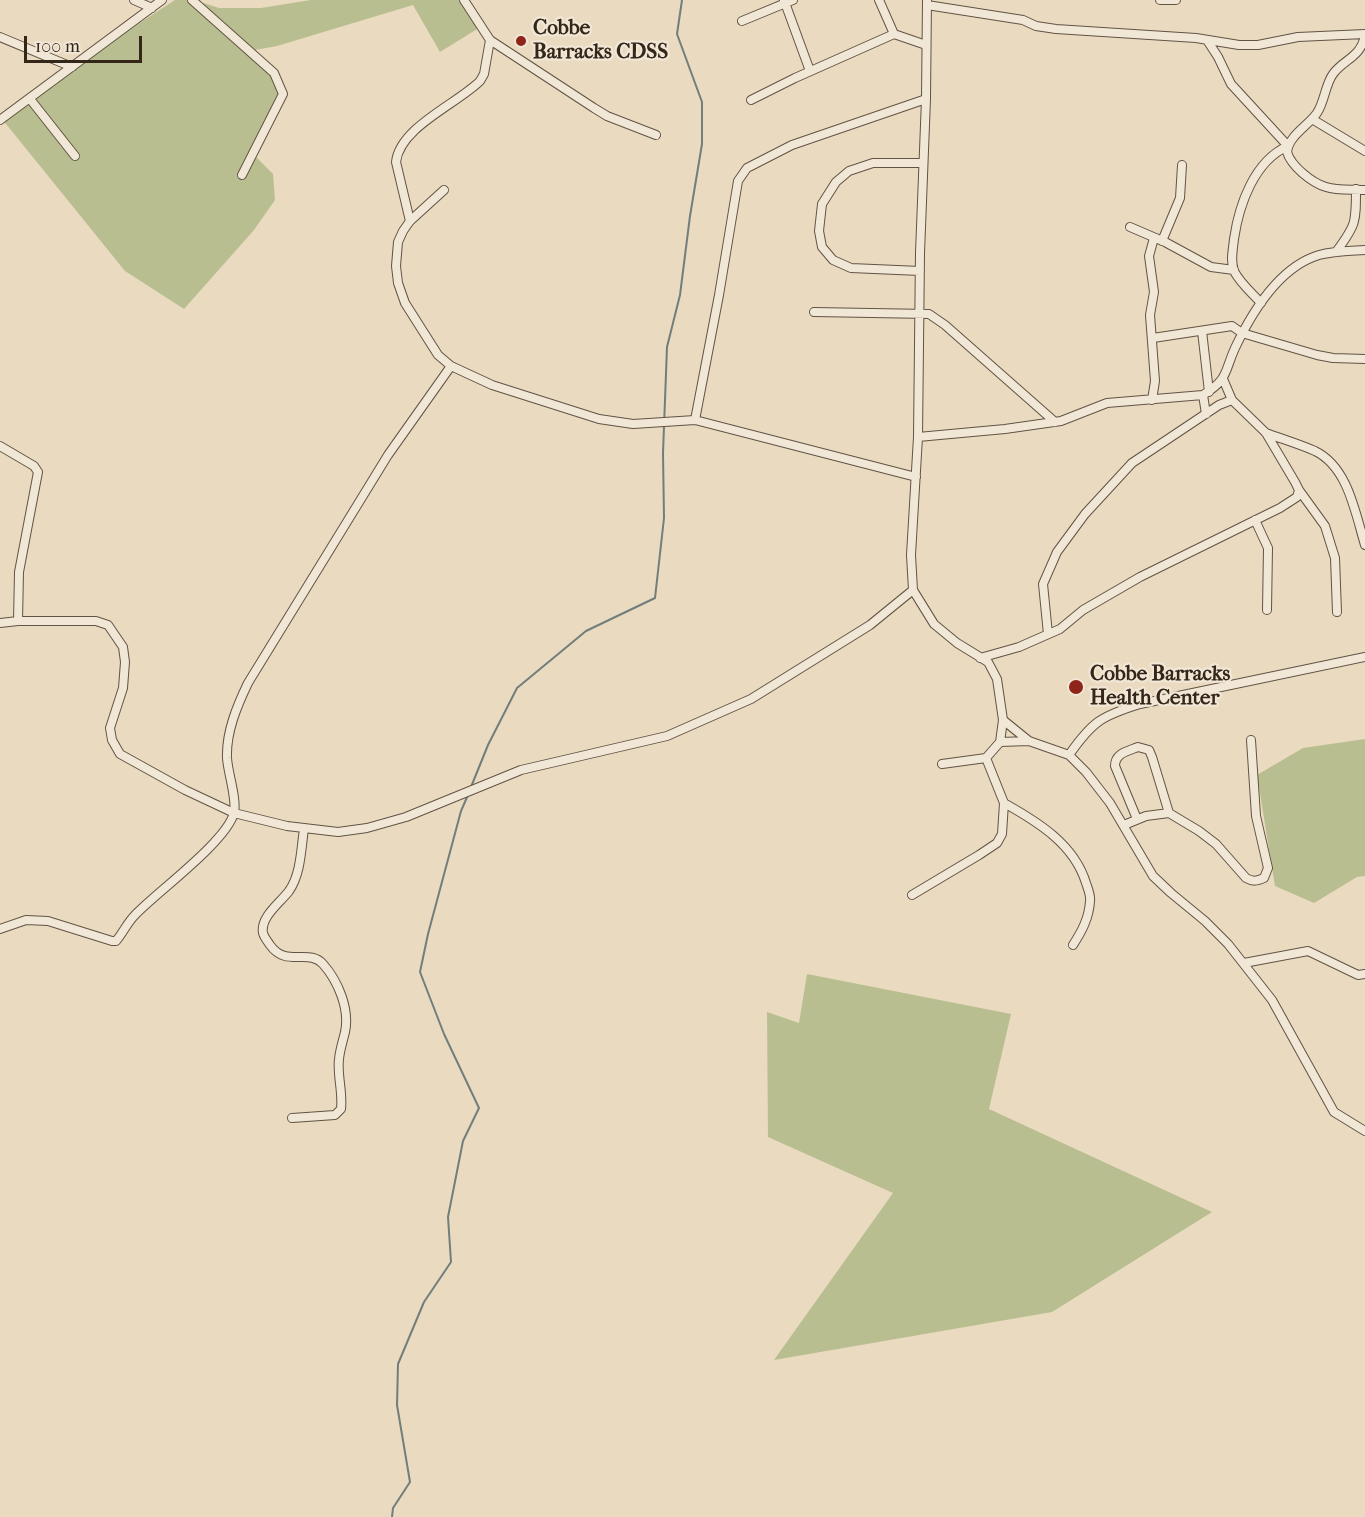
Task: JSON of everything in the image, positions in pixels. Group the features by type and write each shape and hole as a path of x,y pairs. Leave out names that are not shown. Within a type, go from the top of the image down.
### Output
{"street":[{"path":"134,0 152,8"},
{"path":"0,120 162,0"},
{"path":"192,0 274,73 284,94 242,175"},
{"path":"464,0 490,40 600,112 656,135"},
{"path":"879,0 894,34"},
{"path":"1160,0 1176,0"},
{"path":"742,21 788,1 810,71"},
{"path":"942,764 986,758 1000,742 1003,720 997,679 988,662 934,624 913,590 911,555 918,437 927,3 1023,20 1036,26 1056,29 1207,40 1239,45 1258,45 1298,37 1365,35 1364,44 1354,57 1334,72 1320,108 1288,146 1273,154 1265,162 1247,191 1236,227 1231,259 1239,279 1261,303"},
{"path":"751,100 894,34 926,45"},
{"path":"0,37 72,67"},
{"path":"410,221 396,155 410,135 480,81 484,74 490,40"},
{"path":"1207,40 1231,84 1288,146 1288,159 1294,167 1323,187 1365,190"},
{"path":"30,99 75,156"},
{"path":"695,420 738,181 742,174 747,168 792,146 926,99"},
{"path":"1311,119 1365,151"},
{"path":"920,271 851,268 833,260 827,254 822,247 819,231 822,204 836,182 849,171 873,163 923,163"},
{"path":"1152,400 1155,381 1150,315 1154,292 1149,256 1180,198 1182,165"},
{"path":"1336,252 1350,233 1356,218 1356,189"},
{"path":"444,190 410,221 398,242 396,266 398,283 405,303 438,355 451,366 492,385 598,419 633,424 695,420 915,477"},
{"path":"1130,227 1211,267 1234,270"},
{"path":"918,437 1055,422 1107,403 1206,394 1223,379 1242,333 1261,303 1283,277 1305,261 1319,256 1365,250"},
{"path":"814,312 929,314 940,321 1055,422"},
{"path":"1153,338 1232,326 1242,333 1317,355 1365,359"},
{"path":"1202,331 1206,414"},
{"path":"0,928 26,920 48,921 116,941 136,914 201,856 226,827 234,813 235,806 227,756 228,738 234,716 248,683 388,456 451,366"},
{"path":"1223,379 1232,400 1266,433 1299,490 1325,526 1335,558 1336,612"},
{"path":"1048,634 1043,584 1057,552 1085,514 1132,463 1206,414 1232,400"},
{"path":"1266,433 1316,452 1328,460 1341,476 1350,494 1365,544"},
{"path":"0,446 34,466 38,472 19,572 18,621"},
{"path":"980,658 1019,647 1060,629 1083,610 1140,577 1292,501 1297,497 1299,490"},
{"path":"1255,520 1268,548 1268,610"},
{"path":"0,623 96,621 108,625 123,647 125,662 123,688 110,728 116,748 129,760 234,813 304,829 338,832 367,828 406,817 521,770 667,736 751,699 870,625 913,590"},
{"path":"1069,755 1089,728 1100,719 1119,711 1365,657"},
{"path":"1003,720 1029,741 1069,755 1086,772 1110,803 1153,876 1205,921 1244,963 1272,1000 1334,1112 1365,1131"},
{"path":"1124,825 1137,819 1169,813 1216,844 1246,878 1251,881 1264,878 1268,868 1256,816 1251,740"},
{"path":"1000,742 1029,741"},
{"path":"1137,819 1115,766 1115,759 1118,755 1138,747 1149,750 1169,813"},
{"path":"912,895 997,843 1002,834 1004,803 986,758"},
{"path":"1004,803 1032,818 1052,833 1070,854 1084,878 1091,899 1084,928 1073,945"},
{"path":"292,1118 335,1114 341,1109 339,1060 346,1023 345,1003 324,964 311,957 284,957 272,948 263,933 271,911 290,890 298,871 304,829"},
{"path":"1244,963 1308,951 1358,975 1365,974"}],"green space":[{"path":"175,0 194,0 219,8 261,8 311,0 466,0 482,26 440,52 413,5 277,46 255,50 274,73 283,94 252,153 273,174 275,200 254,230 184,309 125,271 2,119 72,67"},
{"path":"1365,739 1365,876 1357,877 1314,903 1275,886 1257,775 1303,748"},
{"path":"807,974 1011,1014 989,1109 1212,1212 1052,1312 774,1360 893,1193 768,1137 767,1012 799,1023"}],"waterway":[{"path":"471,787 488,745 517,688 586,631 655,598 664,518 663,453 667,347 680,295 702,144 702,102 677,34 682,0"},
{"path":"392,1517 393,1508 410,1482 397,1405 398,1364 424,1302 451,1262 448,1217 463,1141 479,1108 444,1034 420,972 461,811 468,795"}],"place":[{"name":"Cobbe Barracks CDSS","path":"521,41"},
{"name":"Cobbe Barracks Health Center","path":"1076,687"}]}
